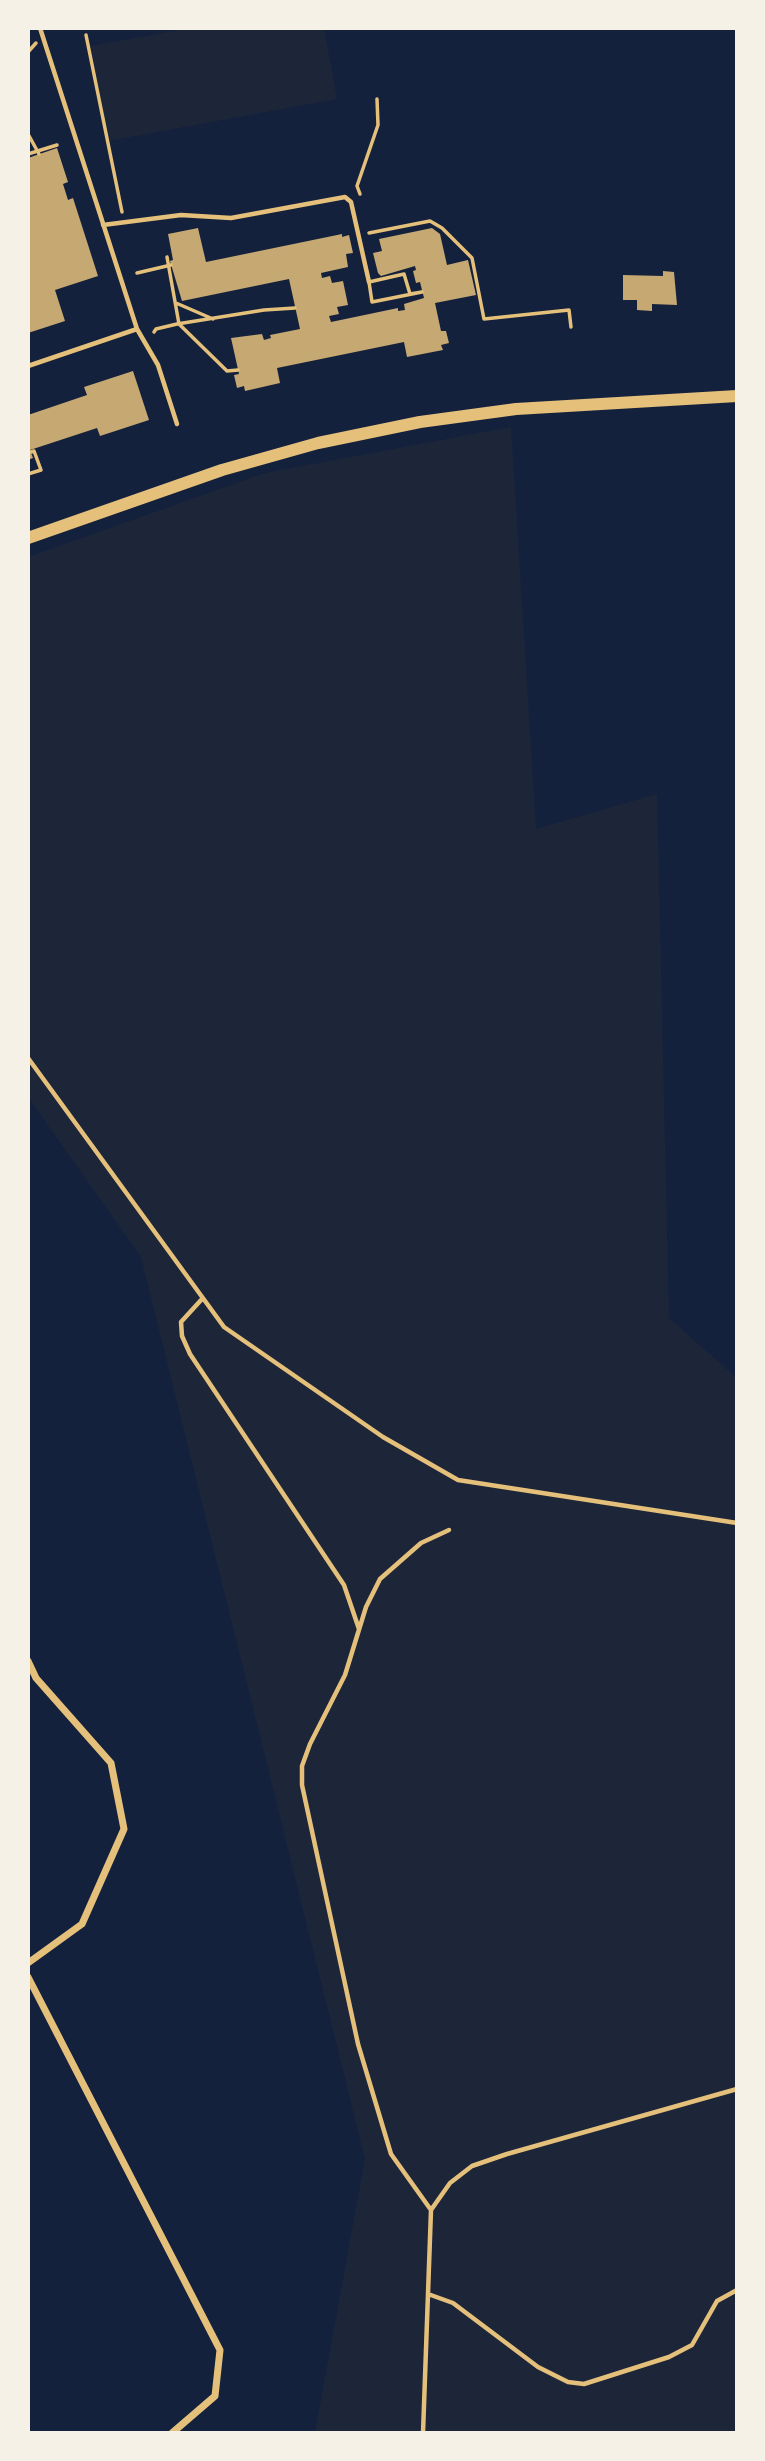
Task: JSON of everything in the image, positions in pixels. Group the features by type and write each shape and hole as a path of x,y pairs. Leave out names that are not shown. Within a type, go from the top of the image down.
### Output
{"main road":[{"path":"28,538 222,470 330,440 420,422 516,408 737,396"}],"street":[{"path":"28,1661 36,1678 111,1763 124,1829 82,1924 28,1963"},
{"path":"28,1977 220,2350 215,2396 172,2433"}],"lane":[{"path":"40,28 137,330 158,365 177,424"},
{"path":"103,225 181,215 231,218 345,197 351,202 369,282"},
{"path":"28,366 137,330"},
{"path":"28,1058 224,1327 383,1437 458,1480 737,1523"},
{"path":"202,1299 181,1322 182,1336 190,1354 344,1585 359,1630"},
{"path":"431,2210 390,2154 359,2044 302,1785 302,1766 310,1744 345,1675 366,1607 380,1579 421,1543 449,1530"},
{"path":"423,2433 431,2210 450,2183 472,2166 588,2129 737,2089"},
{"path":"428,2294 453,2303 538,2367 568,2382 584,2384 669,2357 692,2345 718,2301 737,2290"}],"path":[{"path":"86,35 122,212"},
{"path":"362,198 357,186 378,125 377,99"},
{"path":"28,134 38,152"},
{"path":"28,154 57,145"},
{"path":"367,224 369,233 430,221 442,228 472,258 484,319 569,310 571,327"},
{"path":"167,257 179,324 227,371 238,370"},
{"path":"137,276 145,270 170,266"},
{"path":"404,274 410,294 422,292 373,302 369,282 404,274"},
{"path":"176,303 213,319"},
{"path":"154,332 156,329 179,324 295,308"},
{"path":"28,474 41,470 34,451 31,452"}],"shaded area":[{"path":"190,28 324,28 337,99 108,141 91,46"},
{"path":"511,427 536,829 657,794 669,1318 737,1378 737,2433 315,2433 365,2159 141,1257 28,1097 28,557 265,473"}],"building":[{"path":"57,148 68,182 63,184 68,200 73,198 98,276 55,290 65,321 28,333 28,158"},
{"path":"198,228 206,262 342,234 342,237 349,235 353,253 346,254 348,267 321,273 322,278 330,276 332,283 343,281 348,305 337,307 339,314 329,316 331,322 398,308 398,311 405,310 404,304 424,298 420,282 416,283 413,271 416,270 415,266 381,276 373,253 382,251 379,239 432,228 440,234 447,265 468,260 476,295 435,303 441,331 446,331 449,343 441,345 443,350 407,357 404,342 277,368 280,383 245,391 244,386 237,388 234,375 239,374 231,338 262,334 264,340 271,338 270,335 300,329 289,279 182,301 170,261 173,260 168,234"},
{"path":"663,271 674,272 677,305 652,304 652,311 637,310 637,300 623,300 623,275 663,276"},
{"path":"133,371 149,420 100,436 97,428 30,450 33,458 28,460 28,415 87,395 84,387"}]}
